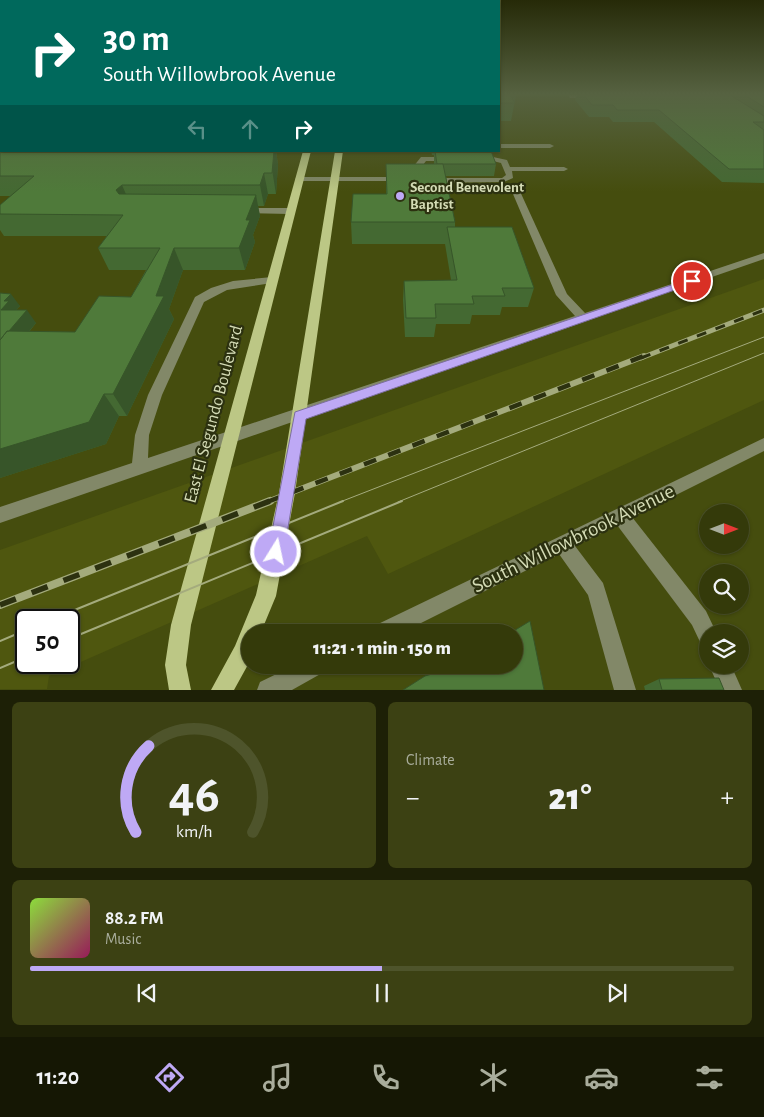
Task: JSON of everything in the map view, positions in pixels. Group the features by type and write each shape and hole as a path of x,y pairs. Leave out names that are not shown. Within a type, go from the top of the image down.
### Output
{"main road":[{"name":"East El Segundo Boulevard","path":"180,690 177,680 177,648 190,588 307,152"},
{"path":"255,624 266,596 276,552 300,415 339,152"},
{"path":"222,690 241,657"}],"street":[{"path":"500,146 550,146"},
{"path":"299,179 408,178 417,181 504,180 510,176 504,162 493,160 424,159 408,178"},
{"path":"507,169 564,169"},
{"path":"514,187 562,295 583,318"},
{"path":"230,211 290,211"},
{"path":"0,515 300,415 764,256"},
{"path":"140,467 142,435 155,395 199,300 215,290 272,280"},
{"name":"South Willowbrook Avenue","path":"398,624 764,444"},
{"path":"620,515 702,624"},
{"path":"563,544 596,590 625,690"},
{"path":"268,690 299,674"},
{"path":"724,674 731,690"}],"shaded area":[{"path":"764,279 764,400 388,574 367,536 80,662 80,609 15,609 15,674 54,674 49,676 47,689 0,689 0,550"}],"building":[{"path":"679,127 760,127 764,130 764,169 729,169"},
{"path":"0,152 274,152 272,173 264,173 260,185 122,185 116,190 119,194 256,195 246,220 250,220 239,248 174,248 156,296 164,296 113,394 104,394 89,422 0,449 0,340 7,331 75,332 99,296 131,297 160,248 98,248 123,215 0,214 0,205 34,176 0,176"},
{"path":"435,152 491,152 496,164 437,164"},
{"path":"386,164 443,164 455,222 351,222 353,194 387,194"},
{"path":"447,227 512,227 534,288 502,288 505,296 472,296 474,304 435,304 436,318 406,318 404,281 457,280"},
{"path":"0,293 11,294 4,301 9,301 1,310 27,310 0,340"},
{"path":"530,621 544,690 403,690 425,676 432,674 523,674 523,625"},
{"path":"719,678 724,690 662,690 659,679"}],"tram line":[{"path":"340,502 764,337"},
{"path":"398,502 764,353"},
{"path":"77,609 343,501"},
{"path":"80,634 402,501"},
{"path":"0,641 15,635"},
{"path":"0,668 15,662"}],"railway":[{"path":"641,358 764,310"},
{"path":"267,502 644,356"},
{"path":"0,605 270,501"}],"place":[{"name":"Second Benevolent Baptist","path":"400,196"}],"route":[{"path":"276,552 300,415 692,281"}]}
